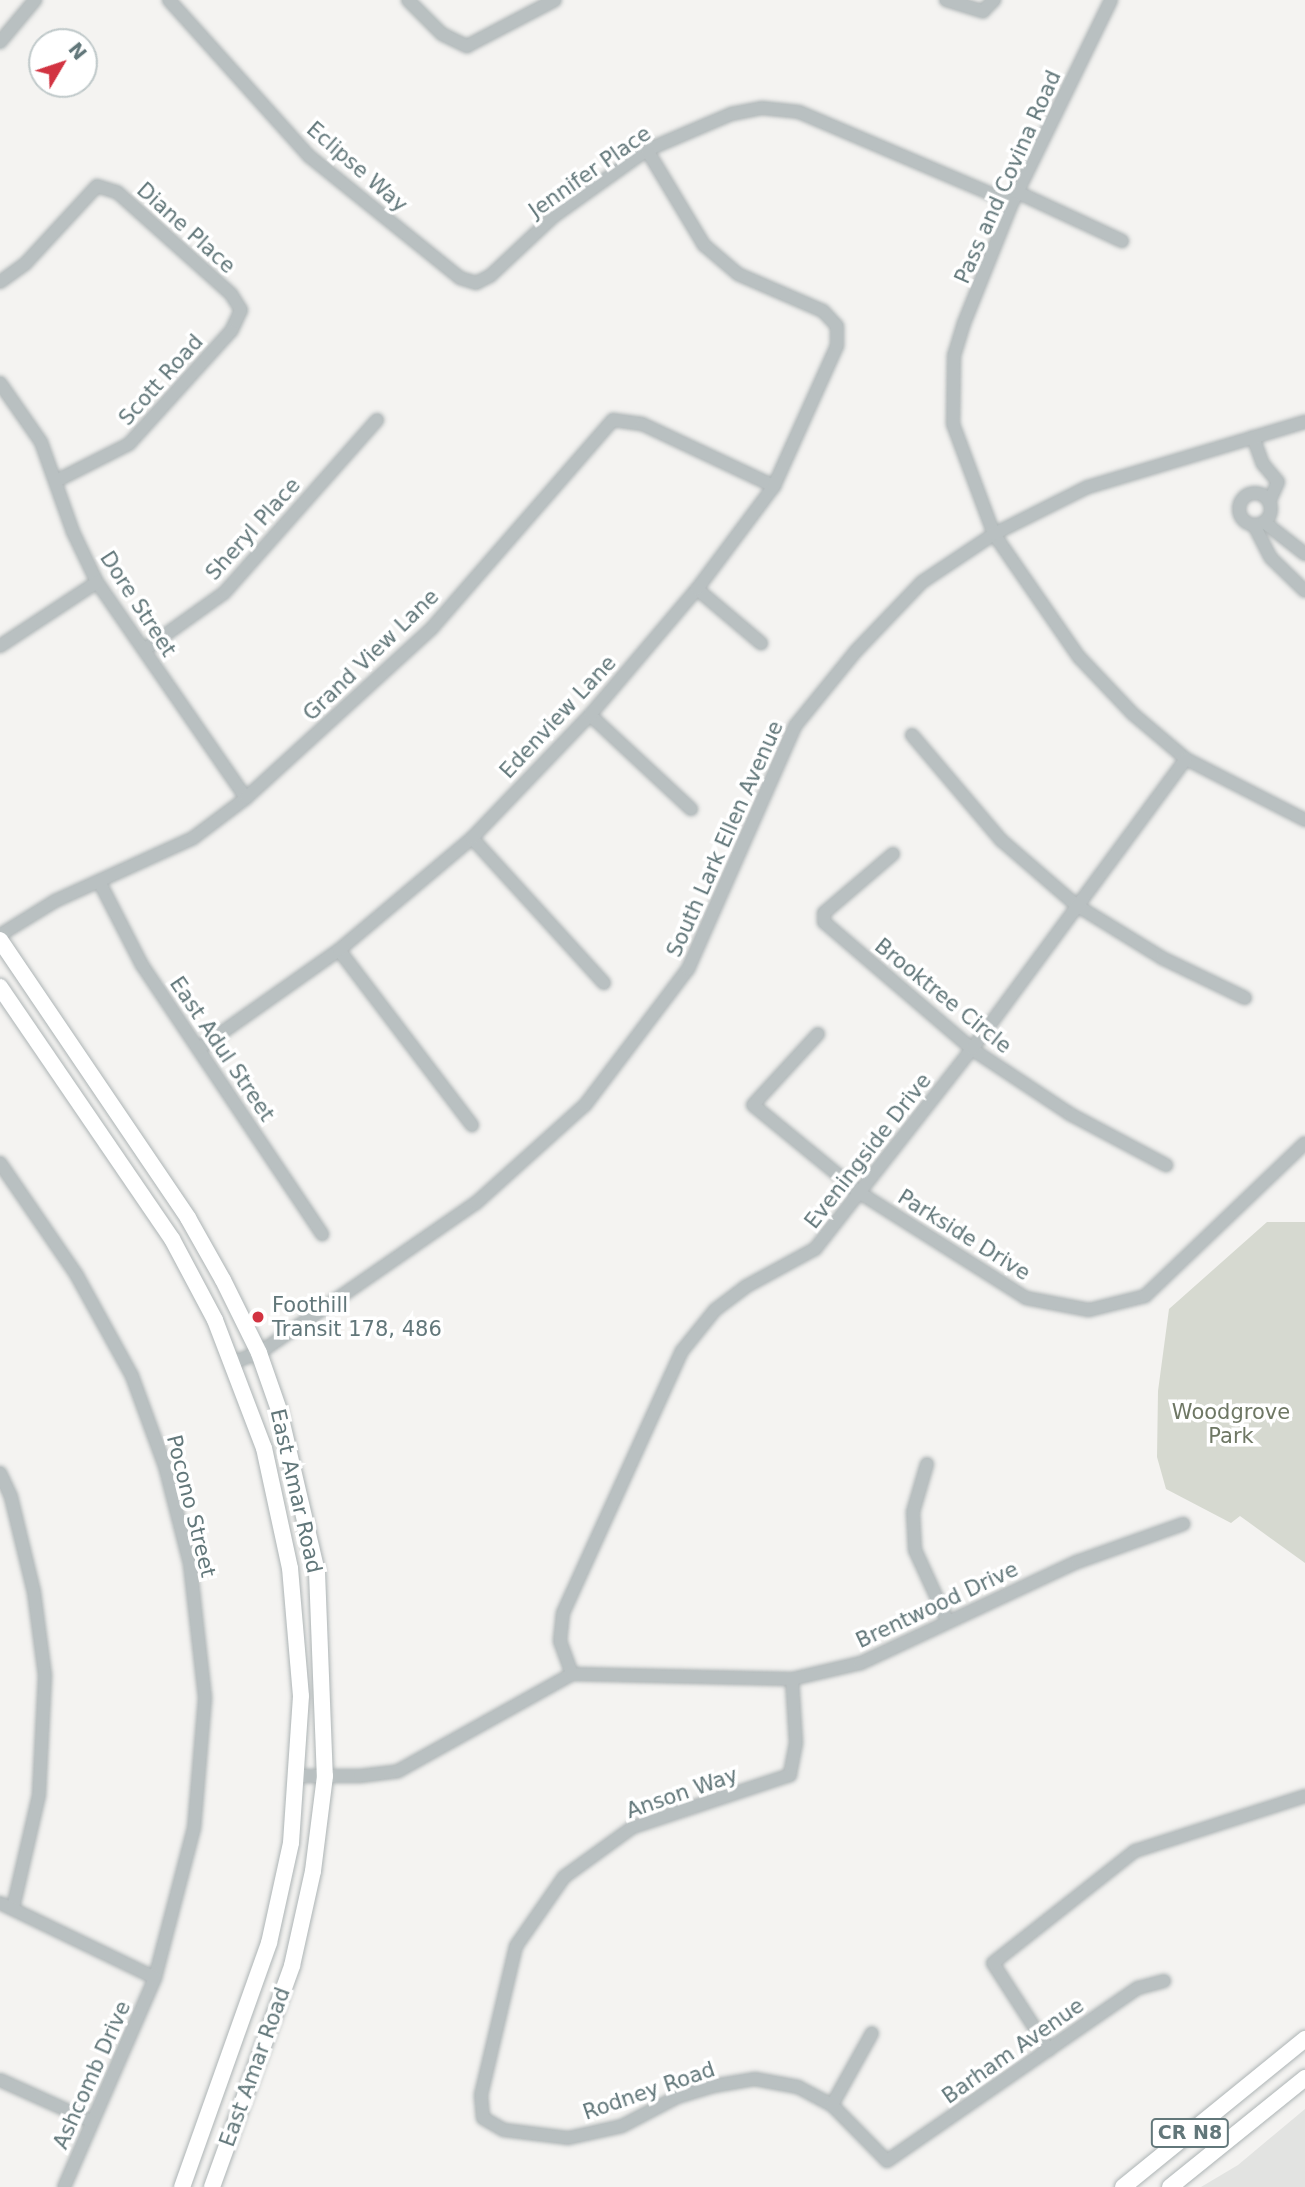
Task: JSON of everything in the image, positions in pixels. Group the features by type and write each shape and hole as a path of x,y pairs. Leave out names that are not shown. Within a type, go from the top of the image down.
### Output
{"main road":[{"name":"East Amar Road","path":"0,937 188,1218 259,1353 296,1471 317,1572 325,1776 313,1871 292,1966 212,2187"},
{"name":"East Amar Road","path":"0,986 172,1239 233,1363 264,1448 290,1568 299,1644 298,1776 290,1843 270,1943 181,2187"},
{"name":"CR N8","path":"1123,2187 1305,2039"},
{"name":"CR N8","path":"1170,2187 1305,2078"}],"street":[{"path":"0,42 35,0"},
{"name":"Eclipse Way","path":"169,0 309,156 460,278 477,283"},
{"path":"408,0 442,34 467,46 555,0"},
{"path":"946,0 983,11 994,0"},
{"name":"Pass and Covina Road","path":"1111,0 1015,197 954,355 953,424 994,534 1079,657 1133,714 1186,759 1305,820"},
{"name":"Jennifer Place","path":"477,283 490,276 554,216 648,150 731,114 762,108 799,112 1122,241"},
{"name":"Edenview Lane","path":"200,1048 339,950 471,838 590,715 698,589 774,486 836,346 837,326 823,311 738,274 704,245 648,150"},
{"name":"Diane Place","path":"0,282 25,264 97,186 117,192 231,294 241,310"},
{"name":"Scott Road","path":"58,480 129,444 231,331 241,310"},
{"name":"Dore Street","path":"0,383 41,442 58,480 73,532 97,582 246,798"},
{"name":"Sheryl Place","path":"144,650 224,593 377,420"},
{"name":"Grand View Lane","path":"0,937 99,881 193,838 246,798 432,628 613,420 642,424 774,486"},
{"name":"South Lark Ellen Avenue","path":"233,1363 259,1353 475,1203 585,1105 688,970 795,726 856,651 922,582 994,534 1115,476 1305,422"},
{"path":"1253,437 1263,464 1278,482 1269,502 1270,513 1259,524"},
{"path":"1269,502 1252,494 1241,502 1241,517 1259,524 1305,554"},
{"path":"1259,524 1271,558 1305,591"},
{"path":"0,646 97,582"},
{"path":"698,589 761,643"},
{"path":"590,715 691,808"},
{"path":"912,735 1001,840 1076,905 1162,958 1245,998"},
{"name":"Eveningside Drive","path":"572,1674 560,1641 563,1612 682,1351 715,1310 745,1287 815,1249 972,1049 1186,759"},
{"path":"471,838 604,983"},
{"name":"Brooktree Circle","path":"893,854 822,918 972,1049 1070,1114 1166,1165"},
{"name":"East Adul Street","path":"99,881 142,965 322,1234"},
{"path":"339,950 472,1125"},
{"name":"Parkside Drive","path":"818,1034 753,1105 860,1193 1026,1298 1089,1310 1145,1296 1305,1143"},
{"name":"Pocono Street","path":"0,1163 76,1274 132,1376 165,1466 190,1564 205,1698 194,1828 155,1978"},
{"path":"927,1464 913,1513 915,1550 947,1620"},
{"path":"0,1473 11,1497 34,1592 45,1675 39,1795 13,1908"},
{"name":"Brentwood Drive","path":"572,1674 792,1679 861,1663 947,1620 1077,1562 1183,1524"},
{"path":"298,1776 398,1771 572,1674"},
{"name":"Anson Way","path":"483,2118 481,2095 516,1946 564,1877 633,1828 790,1775 796,1743 792,1679"},
{"path":"1049,2050 993,1963 1135,1851 1305,1796"},
{"path":"0,1903 155,1978"},
{"name":"Ashcomb Drive","path":"64,2187 155,1978"},
{"name":"Barham Avenue","path":"887,2161 1138,1988 1164,1982"},
{"path":"832,2105 872,2033"},
{"name":"Rodney Road","path":"483,2118 505,2130 568,2138 622,2126 677,2097 713,2086 755,2079 798,2087 832,2105 887,2161"},
{"path":"0,2080 91,2121"}],"shaded area":[{"path":"1305,2109 1305,2187 1201,2187 1238,2165"}],"green space":[{"name":"Woodgrove Park","path":"1267,1222 1305,1222 1305,1563 1240,1516 1231,1523 1166,1489 1157,1457 1158,1391 1169,1309"}],"place":[{"name":"Foothill Transit 178, 486","path":"258,1317"}]}
